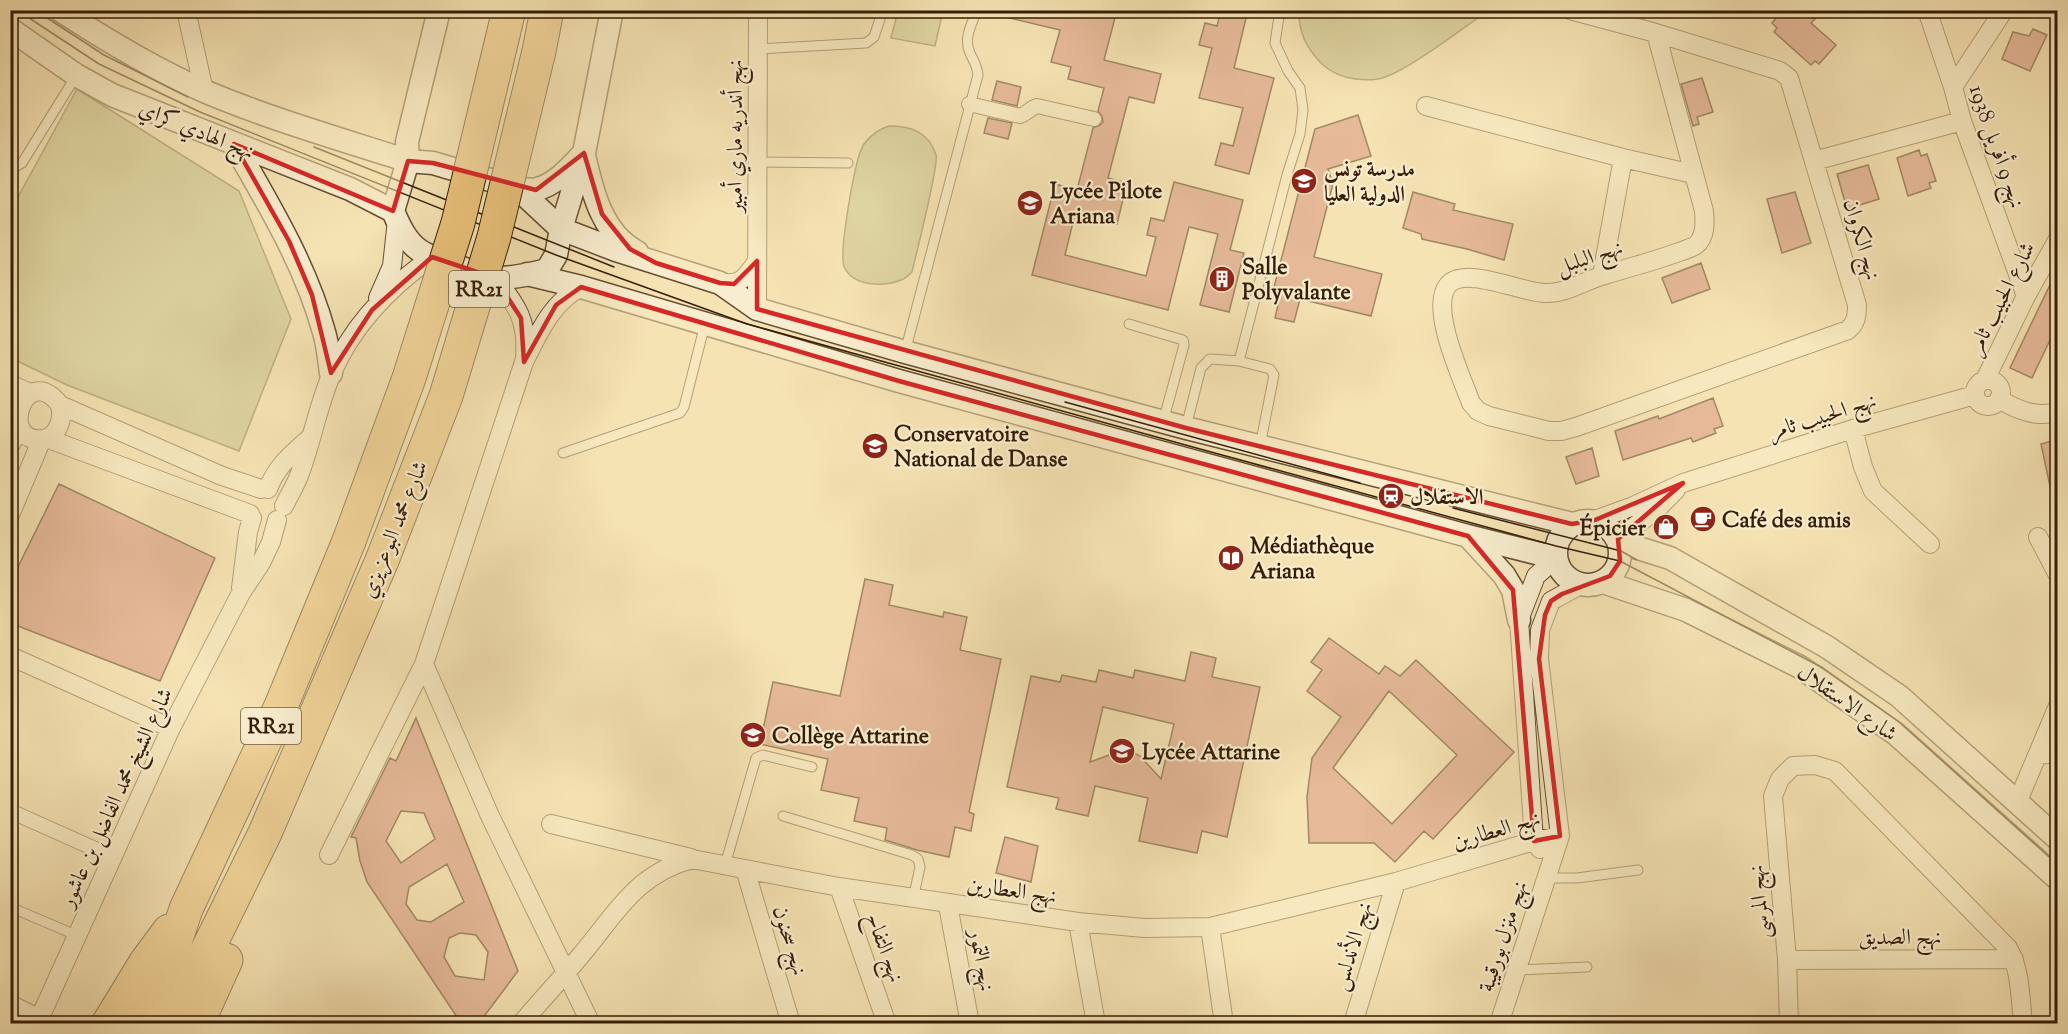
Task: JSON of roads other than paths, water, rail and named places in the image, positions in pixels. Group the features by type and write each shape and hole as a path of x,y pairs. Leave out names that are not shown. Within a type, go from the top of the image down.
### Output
{"highway":[{"name":"شارع محمد البوعزيزي","path":"144,1023 162,981 186,909 281,706 349,541 409,378 451,245 494,76 507,10"},
{"name":"شارع محمد البوعزيزي","path":"171,1023 265,833 383,558 446,396 494,237 547,10"},
{"path":"197,1023 250,907 265,833"},
{"path":"108,1023 146,962 186,909"}],"street":[{"name":"نهج الهادي كراي","path":"60,10 114,45 204,91 304,128 408,161"},
{"path":"186,10 204,91"},
{"path":"372,310 392,266 395,216 408,161 407,142 439,10"},
{"path":"561,229 584,153 612,10"},
{"name":"نهج أندريه ماري أمبير","path":"757,309 758,10"},
{"name":"نهج الكروان","path":"1549,431 1576,428 1848,330 1857,316 1857,305 1789,78 1780,71 1656,33 1570,10"},
{"name":"نهج 9 أفريل 1938","path":"1927,10 1962,121 2026,296"},
{"path":"1953,87 2004,10"},
{"name":"نهج الهادي كراي","path":"10,29 76,75 112,95 350,189 395,216 408,240 432,257 495,278 548,270 556,255 561,229"},
{"name":"نهج البلبل","path":"1549,431 1489,416 1478,411 1471,403 1447,334 1442,310 1443,297 1448,285 1454,280 1465,278 1475,278 1543,293 1558,292 1602,275 1662,258 1697,245 1703,234 1704,210 1656,33"},
{"path":"969,104 1020,116 1037,106 1094,119"},
{"path":"1426,106 1693,174"},
{"path":"1815,161 1962,121"},
{"path":"234,144 289,241 312,295 325,335 331,373"},
{"path":"408,161 433,163 517,188 536,190 570,168 584,153"},
{"path":"584,153 591,186 602,214 615,234 630,249 657,263"},
{"path":"1602,275 1623,158"},
{"path":"517,188 561,229 575,236 720,283 734,284 745,278 757,261"},
{"name":"شارع الحبيب ثامر","path":"1985,380 2026,296 2058,239"},
{"path":"372,310 401,280 432,257"},
{"name":"نهج الهادي كراي","path":"527,274 581,287 899,381 1556,558"},
{"path":"495,278 514,300 521,318 525,335 524,362"},
{"path":"720,283 757,309 905,352 1260,447 1572,524 1595,520 1608,527 1618,541 1620,561 1616,569 1592,583 1551,601 1540,630 1539,659 1560,836"},
{"path":"329,855 424,664 524,362 546,319 556,305 567,294 581,287"},
{"name":"شارع الشيخ محمد الفاضل بن عاشور","path":"39,1020 171,728 241,593 271,542 280,513 300,475 331,373 353,333 372,310"},
{"path":"1985,380 1994,381 2000,390 1999,399 1987,406 1979,402 1975,395 1976,386 1985,380"},
{"path":"10,384 30,393"},
{"path":"10,446 15,426 16,406 21,398 39,391 47,393 60,405 222,476 279,494 280,513 270,524 262,524 251,516 44,439 28,438 15,426"},
{"name":"نهج الحبيب ثامر","path":"1595,520 1631,507 1683,483 1853,429 1975,395"},
{"path":"1999,399 2028,413 2058,412"},
{"path":"10,515 44,439 55,433 60,425 62,415 60,405"},
{"path":"1853,429 1863,467 1873,491 1930,544"},
{"path":"241,593 251,516 248,507 250,499 255,493 265,489 273,474 310,438"},
{"name":"نهج الحبيب ثامر","path":"1618,541 1657,509 1683,483"},
{"path":"1572,524 1560,536 1556,546 1556,558 1565,575 1592,583"},
{"path":"1468,536 1504,575 1513,590 1519,620 1534,841 1548,871"},
{"path":"2038,537 2058,575"},
{"name":"شارع الاستقلال","path":"1618,541 1670,558 1827,647 1899,696 2058,839"},
{"path":"1519,620 1536,576 1556,558"},
{"name":"شارع الاستقلال","path":"1592,583 1686,610 1800,667 1896,734 2058,879"},
{"path":"10,656 171,728"},
{"path":"424,664 490,816 591,1023"},
{"path":"2017,803 2058,706"},
{"path":"2038,754 2058,753"},
{"name":"نهج المرسى","path":"1789,1023 1787,960 1773,795 1780,779 1793,766 1815,765 1835,771 2007,948 2014,959"},
{"path":"10,811 113,858"},
{"path":"551,824 692,859"},
{"name":"نهج العطارين","path":"521,1023 566,973 625,898 652,876 672,864 692,859 948,905 1144,928 1210,927 1396,882 1534,841 1560,836"},
{"name":"نهج منزل بورقيبة","path":"1499,1023 1560,836"},
{"name":"نهج سحنون","path":"746,869 791,1023"},
{"name":"نهج الأندلس","path":"1353,1023 1396,882"},
{"name":"نهج التفاح","path":"839,887 887,1023"},
{"name":"نهج التمور","path":"948,905 970,1023"},
{"path":"1078,922 1096,1023"},
{"path":"1210,927 1224,1023"},
{"path":"2014,959 2018,972 2023,1023"},
{"name":"نهج الصديق","path":"1787,960 2014,959"},
{"path":"10,1002 39,1020"}],"lane":[{"path":"758,49 866,43 874,38 883,10"},
{"path":"905,352 978,75 977,63 969,51 968,33 977,10"},
{"path":"1239,361 1287,175 1300,134 1303,110 1300,88 1288,71 1275,43 1280,10"},
{"path":"10,165 17,166 22,163 76,75"},
{"path":"758,162 848,163"},
{"path":"563,453 680,413 684,407 705,324"},
{"path":"1129,324 1176,336 1183,340 1184,345 1162,422"},
{"path":"1186,428 1201,368 1210,359 1239,361 1270,369 1274,375 1260,447"},
{"path":"725,865 756,758 763,755 812,767"},
{"path":"783,816 912,855 918,859 920,867 913,899"},
{"path":"1548,871 1576,878 1638,870"},
{"path":"10,906 78,936"},
{"path":"1517,970 1587,967"}],"tram line":[{"path":"17,10 99,64 200,112 556,255 747,324 1556,546 1620,561 1823,668 1899,722 2058,865"},
{"path":"35,10 104,55 188,97"},
{"path":"314,147 614,267"},
{"path":"1065,402 1360,483"},
{"path":"1453,508 1621,551 1637,560"}],"place":[{"name":"مدرسة تونس الدولية العليا","path":"1304,181"},
{"name":"Lycée Pilote Ariana","path":"1030,203"},
{"name":"Salle Polyvalante","path":"1222,279"},
{"name":"Conservatoire National de Danse","path":"875,446"},
{"name":"الاستقلال","path":"1391,496"},
{"name":"Café des amis","path":"1703,519"},
{"name":"Épicier","path":"1666,527"},
{"name":"Médiathèque Ariana","path":"1231,558"},
{"name":"Collège Attarine","path":"753,735"},
{"name":"Lycée Attarine","path":"1122,751"}]}
